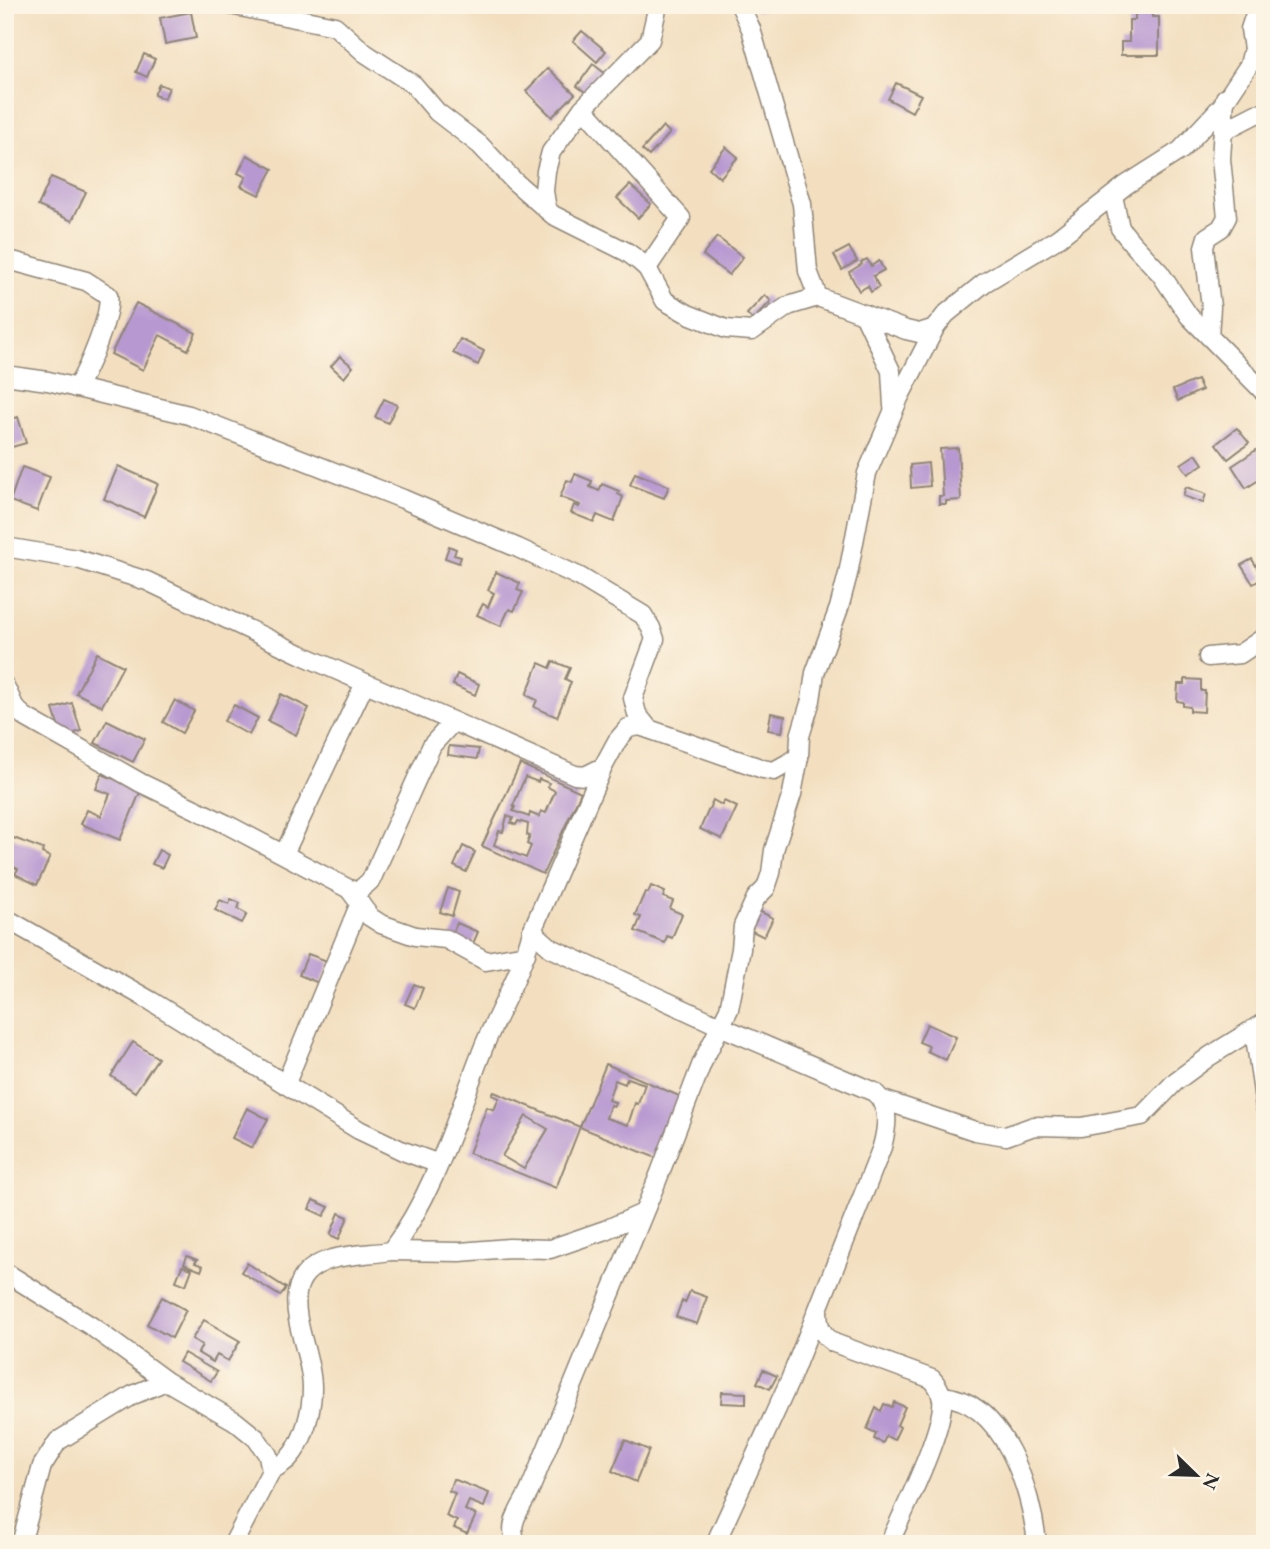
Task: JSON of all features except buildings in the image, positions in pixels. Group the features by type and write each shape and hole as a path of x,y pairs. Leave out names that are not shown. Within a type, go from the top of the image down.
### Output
{"street":[{"path":"230,5 335,26 365,53 414,85 437,112 480,145 514,181 547,210 571,225 627,252 647,268 664,300 688,314 726,328 752,331 788,306 818,297 919,333 935,328"},
{"path":"547,210 544,191 551,152 583,108 650,40 658,5"},
{"path":"740,5 751,29 799,192 808,271 818,297"},
{"path":"518,1544 512,1532 514,1521 529,1492 702,1063 729,1009 743,926 756,898 766,888 771,873 774,850 794,785 800,736 816,673 848,574 867,473 894,410 935,328 946,314 984,283 1057,239 1113,196 1181,150 1221,107 1252,57 1250,29 1258,5"},
{"path":"1209,336 1212,307 1205,247 1207,237 1221,228 1227,217 1221,159 1225,98"},
{"path":"583,108 681,218 647,268"},
{"path":"1223,131 1256,114 1265,113"},
{"path":"1113,196 1120,228 1160,273 1189,316 1209,336 1257,373 1265,393"},
{"path":"5,258 86,281 108,295 110,304 104,324 76,388"},
{"path":"864,314 891,371 894,410"},
{"path":"5,375 76,388 189,415 391,494 580,577 643,614 655,639 633,698 637,714 649,729"},
{"path":"5,547 77,559 147,581 365,683 575,775 585,776 603,767"},
{"path":"1208,657 1240,654 1265,637"},
{"path":"284,854 365,683"},
{"path":"5,686 15,708 25,718 141,783 284,854 355,897 370,917 381,924 415,936 446,939 486,961 526,954"},
{"path":"286,1083 355,897 371,880 432,745 453,722"},
{"path":"391,1251 410,1226 439,1164 486,1042 526,954 531,932 617,741 628,728 640,726 763,769 774,771 799,757"},
{"path":"5,918 152,1002 359,1130 403,1151 439,1164"},
{"path":"531,932 551,948 722,1027 874,1092 883,1100 975,1131 1006,1136 1034,1126 1081,1126 1142,1116 1176,1082 1210,1055 1260,1026 1265,1107"},
{"path":"715,1544 790,1380 882,1147 886,1130 883,1100"},
{"path":"233,1544 271,1471 288,1459 300,1442 313,1388 295,1304 297,1286 310,1271 331,1259 391,1251 550,1249 605,1230 643,1213"},
{"path":"5,1272 91,1325 166,1381 235,1422 256,1438 268,1455 271,1471"},
{"path":"818,1308 818,1324 823,1335 834,1343 932,1379 939,1388 943,1401 929,1453 889,1544"},
{"path":"21,1544 42,1466 58,1441 133,1395 166,1381"},
{"path":"941,1396 962,1400 987,1418 999,1432 1024,1482 1033,1511 1037,1544"}]}
